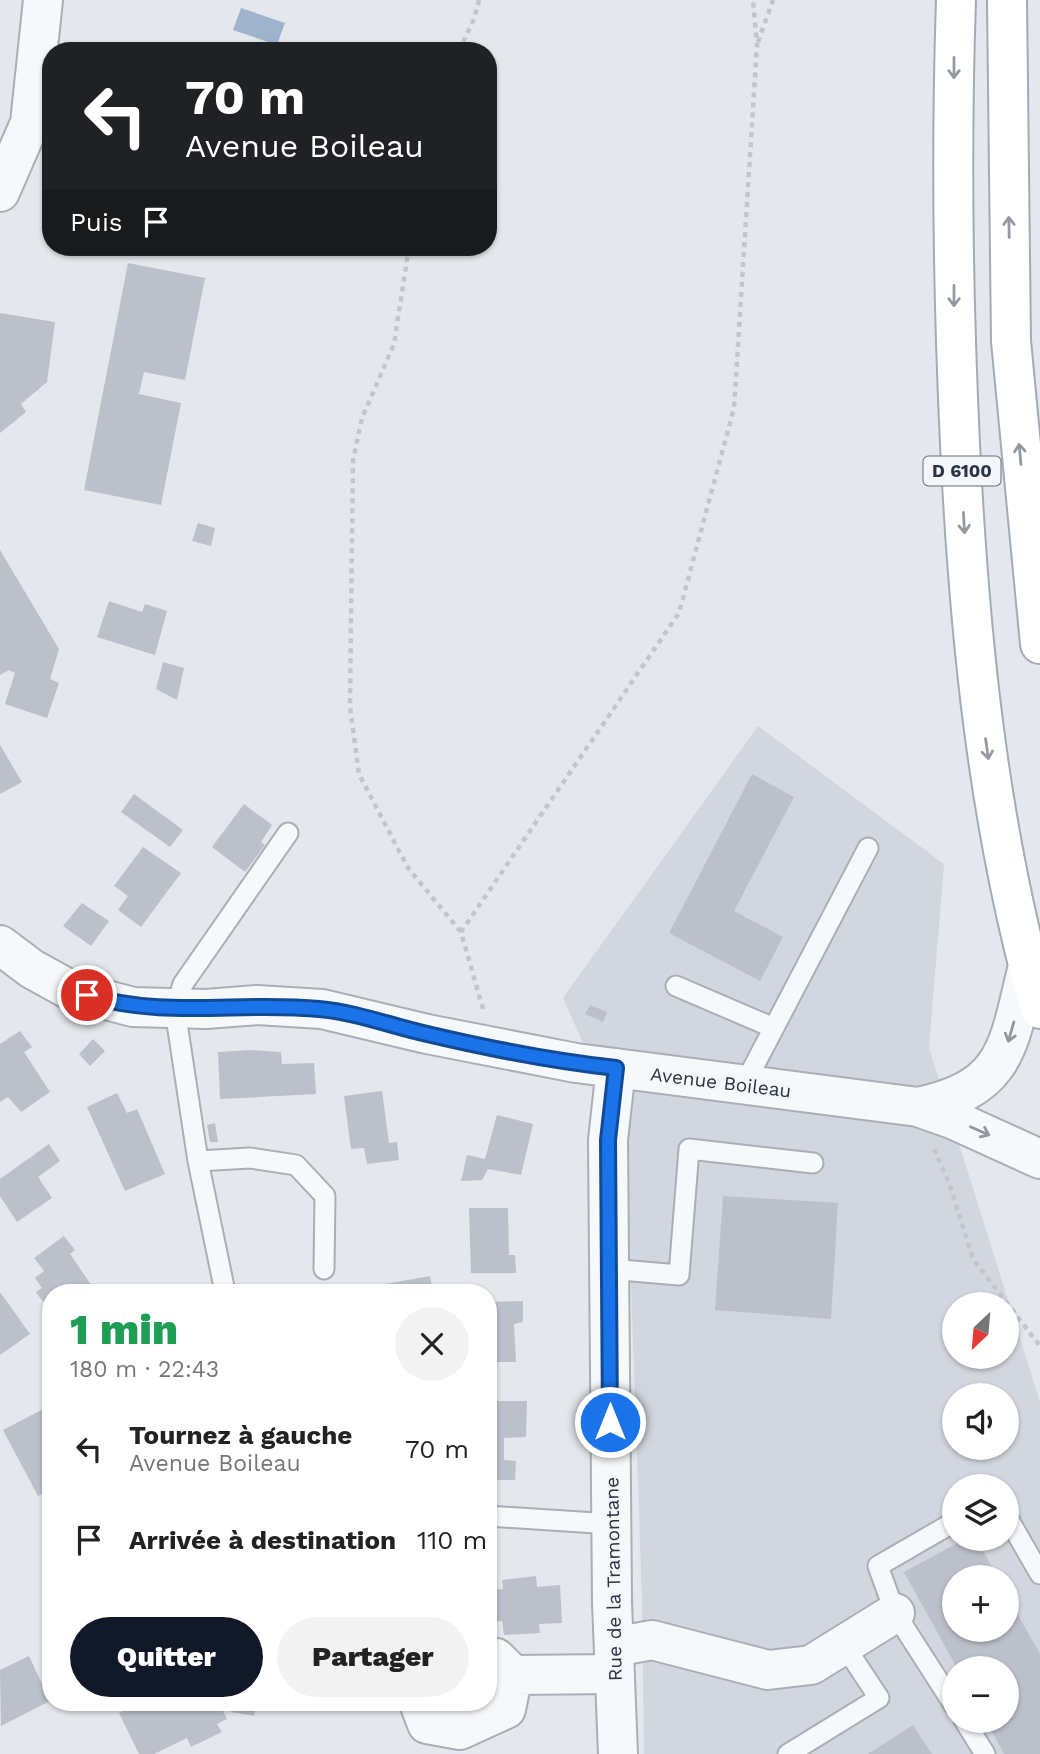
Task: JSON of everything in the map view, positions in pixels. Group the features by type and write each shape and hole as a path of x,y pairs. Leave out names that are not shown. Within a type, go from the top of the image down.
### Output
{"main road":[{"name":"D 6100","path":"956,0 954,313 966,555 987,748 1028,966 1040,1009"},
{"name":"D 6100","path":"1007,0 1011,341 1040,644"}],"street":[{"path":"0,192 30,123 43,0"},
{"name":"Avenue Boileau","path":"0,945 32,969 72,990 133,1007 175,1010 257,1005 322,1009 427,1034 616,1068 744,1084 924,1124 953,1119 1040,1159"},
{"name":"Avenue Boileau","path":"924,1124 988,1077 1003,1059 1028,966"},
{"name":"Rue de la Tramontane","path":"616,1068 608,1140 611,1524 618,1754"},
{"path":"422,1711 427,1724 460,1730 506,1709 501,1667 614,1660 652,1640 768,1670 811,1665 895,1613"}],"lane":[{"path":"223,1284 198,1161 175,1010 183,984 288,833"},
{"path":"744,1084 868,848"},
{"path":"676,986 774,1028"},
{"path":"609,1269 679,1275 689,1150 813,1163"},
{"path":"198,1161 250,1158 296,1165 325,1196 324,1269"},
{"path":"497,1517 611,1524"},
{"path":"942,1529 878,1566 895,1613 942,1686"},
{"path":"1019,1538 1040,1574"},
{"path":"788,1754 879,1698 844,1645"},
{"path":"972,1733 985,1754"}],"path":[{"path":"463,42 479,0"},
{"path":"461,932 679,613 734,408 757,45 753,0"},
{"path":"757,45 773,0"},
{"path":"408,256 394,344 362,418 354,460 350,707 359,774 408,868 461,932 486,1017"},
{"path":"924,1124 949,1183 973,1259 1040,1346"}],"shaded area":[{"path":"758,726 944,864 929,1048 1006,1292 942,1292 942,1369 1019,1369 1019,1335 1040,1402 1040,1754 644,1754 642,1601 626,1138 563,998"}],"water":[{"path":"241,8 285,23 278,42 268,42 233,30"}],"building":[{"path":"128,263 205,278 185,380 144,372 139,394 181,403 161,505 84,490"},
{"path":"0,313 55,322 47,382 21,404 26,412 0,433"},
{"path":"198,523 215,528 211,546 192,541"},
{"path":"0,550 59,649 50,679 59,683 47,718 5,704 15,673 9,670 0,675"},
{"path":"109,601 142,612 145,604 167,611 155,655 97,637"},
{"path":"163,662 184,668 177,700 156,689"},
{"path":"0,745 22,782 0,794"},
{"path":"752,774 794,797 734,911 783,937 760,981 669,933"},
{"path":"134,794 183,830 170,847 121,812"},
{"path":"244,804 272,825 261,842 265,845 245,872 212,847"},
{"path":"143,847 181,873 141,927 118,910 128,896 114,886"},
{"path":"82,903 109,921 91,946 63,926"},
{"path":"590,1005 607,1012 603,1022 585,1014"},
{"path":"20,1031 32,1047 24,1052 50,1092 21,1112 8,1097 0,1102 0,1044"},
{"path":"93,1039 105,1051 90,1066 79,1054"},
{"path":"218,1052 281,1052 282,1064 314,1063 316,1094 220,1099"},
{"path":"382,1091 389,1143 397,1142 399,1160 367,1164 364,1148 351,1149 344,1096"},
{"path":"117,1093 127,1113 137,1109 165,1174 125,1191 87,1107"},
{"path":"497,1115 533,1124 521,1175 488,1169 482,1180 461,1181 467,1155 485,1159"},
{"path":"215,1123 218,1142 210,1142 207,1125"},
{"path":"49,1144 60,1161 38,1177 52,1198 17,1222 0,1196 0,1179"},
{"path":"723,1196 838,1203 831,1319 715,1310"},
{"path":"469,1208 508,1208 509,1255 515,1255 516,1273 471,1273"},
{"path":"64,1236 75,1250 70,1254 91,1284 42,1284 42,1288 35,1278 44,1271 34,1258"},
{"path":"430,1276 431,1284 385,1284"},
{"path":"42,1288 42,1301 36,1292"},
{"path":"0,1292 30,1334 0,1355"},
{"path":"523,1301 523,1322 514,1324 516,1362 497,1362 497,1302"},
{"path":"497,1401 527,1401 526,1437 504,1438 504,1460 516,1461 515,1480 497,1480"},
{"path":"42,1410 42,1494 38,1496 3,1430"},
{"path":"943,1551 983,1551 991,1565 942,1565 942,1641 904,1572"},
{"path":"536,1576 537,1587 560,1585 562,1623 539,1624 540,1633 504,1635 502,1621 497,1621 497,1590 503,1589 502,1580"},
{"path":"1019,1616 1040,1654 1040,1754 1004,1754 993,1733 1019,1733 1019,1656 950,1656 943,1642 1019,1642"},
{"path":"29,1656 42,1684 42,1705 1,1726 0,1670"},
{"path":"223,1711 227,1719 217,1724 222,1732 191,1747 187,1738 154,1754 139,1754 119,1713"},
{"path":"231,1711 255,1711 254,1716"},
{"path":"913,1725 932,1754 868,1754"}],"route":[{"path":"87,995 133,1007 175,1010 257,1005 322,1009 427,1034 576,1063 616,1068 608,1140 610,1422"}]}
